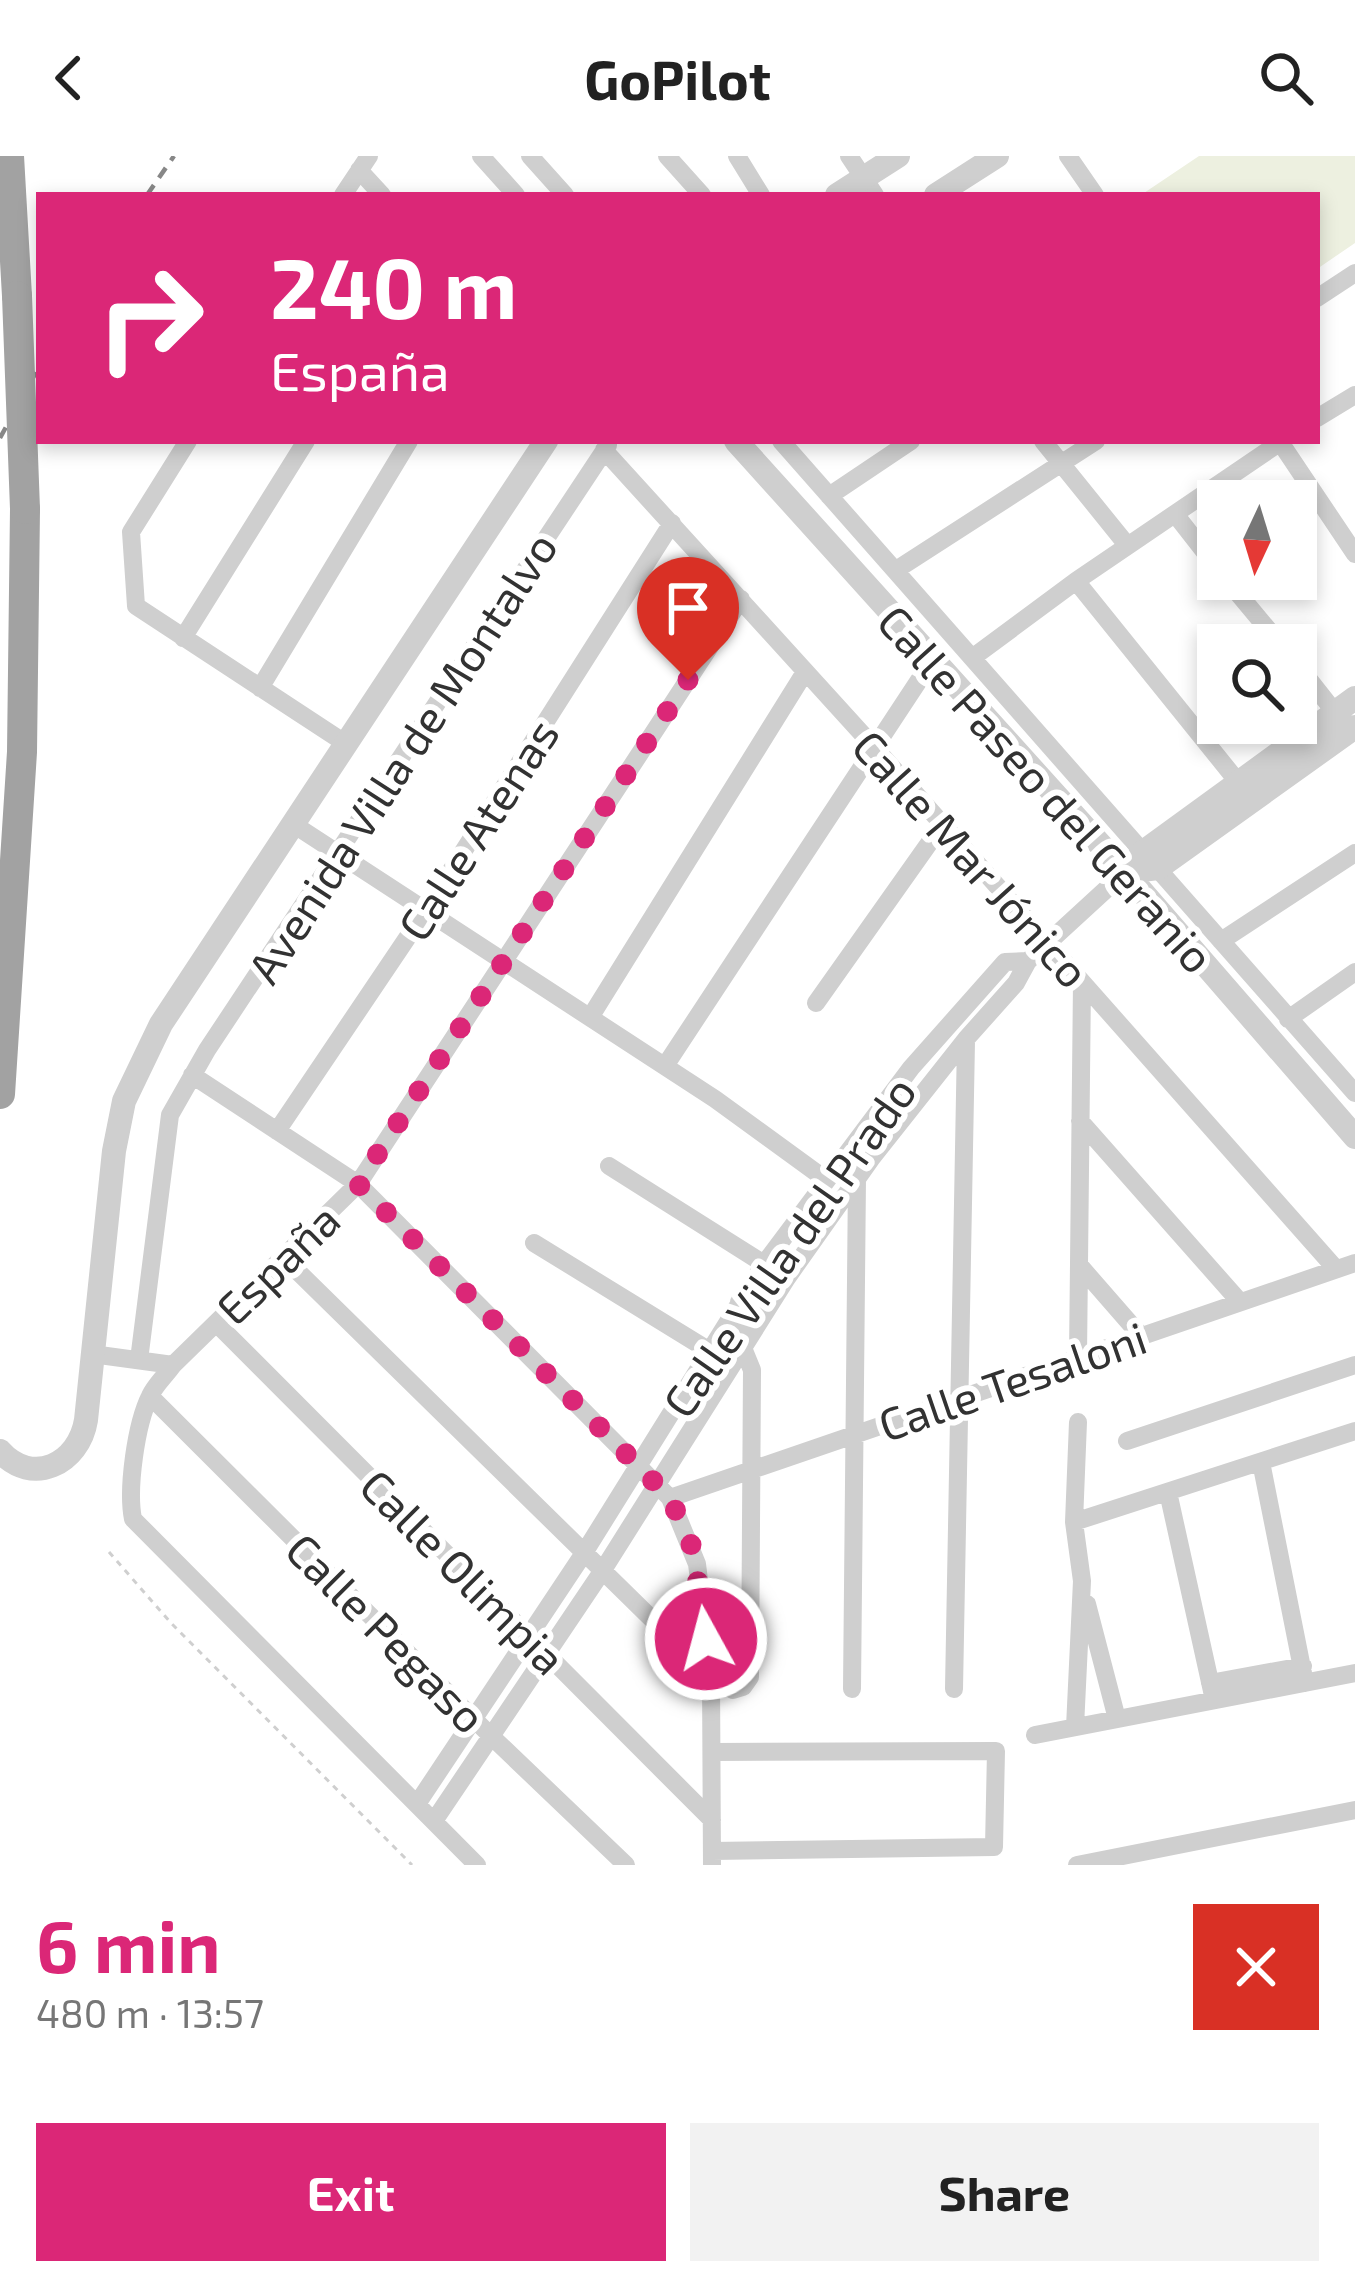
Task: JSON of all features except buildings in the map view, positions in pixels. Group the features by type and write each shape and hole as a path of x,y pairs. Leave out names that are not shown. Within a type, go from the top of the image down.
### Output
{"highway":[{"path":"0,1094 22,752 25,509 9,156"}],"street":[{"path":"481,156 514,192"},
{"path":"530,156 562,192"},
{"path":"667,156 699,192"},
{"path":"737,156 759,192"},
{"path":"862,176 898,156"},
{"path":"941,192 997,156"},
{"path":"1068,156 1093,192"},
{"path":"345,192 364,163 380,192"},
{"path":"1320,296 1355,273"},
{"path":"1320,416 1355,395"},
{"path":"186,444 131,532 136,606 348,745"},
{"path":"182,638 304,444"},
{"path":"260,688 407,444"},
{"name":"Avenida Villa de Montalvo","path":"0,1451 20,1466 35,1469 65,1461 76,1450 83,1436 114,1151 124,1101 161,1024 544,444"},
{"name":"Calle Paseo del Geranio","path":"739,444 933,659 1142,864 1355,1137"},
{"path":"784,444 972,658 1142,864 1221,941 1353,1089"},
{"path":"829,496 907,444"},
{"path":"1044,444 1127,545"},
{"path":"896,570 1091,444"},
{"path":"972,658 1273,444"},
{"path":"1275,444 1355,554"},
{"name":"Avenida Villa de Montalvo","path":"139,1360 170,1115 608,445"},
{"name":"Calle Mar Jónico","path":"608,445 672,523 1082,982 1346,1266"},
{"path":"1175,514 1197,542"},
{"name":"Calle Atenas","path":"277,1131 426,910 672,523"},
{"path":"1076,580 1238,782"},
{"name":"España","path":"418,1804 133,1519 130,1505 138,1433 150,1396 173,1365 358,1184 741,599"},
{"path":"1243,600 1263,624"},
{"path":"665,1066 933,659"},
{"path":"591,1016 805,672"},
{"path":"1317,686 1350,722"},
{"path":"1142,864 1238,782 1350,722"},
{"path":"1142,864 1350,722"},
{"path":"292,824 591,1016 825,1180"},
{"path":"816,1003 942,825"},
{"path":"1221,941 1355,854"},
{"name":"Calle Villa del Prado","path":"434,1821 602,1570 787,1278 857,1179 1016,983 1028,961 1142,864"},
{"name":"Calle Villa del Prado","path":"418,1804 640,1466 764,1264 954,1015 1005,962 1028,961"},
{"path":"1288,1019 1355,972"},
{"path":"1078,1357 1082,982"},
{"path":"954,1015 966,1039 954,1689"},
{"path":"192,1076 358,1184 670,1498 697,1564 711,1677 712,1858 994,1847 996,1750 712,1752"},
{"path":"1080,1121 1240,1302"},
{"path":"848,1149 857,1179 852,1689"},
{"path":"609,1166 787,1278"},
{"path":"534,1243 708,1350 743,1348"},
{"path":"283,1257 711,1677 733,1690 743,1687 750,1677 752,1370 743,1348 739,1302"},
{"path":"1079,1266 1141,1336"},
{"name":"Calle Tesaloni","path":"670,1498 1346,1266"},
{"name":"Calle Olimpia","path":"215,1323 712,1820"},
{"path":"92,1354 173,1365"},
{"path":"1127,1441 1355,1366"},
{"name":"Calle Pegaso","path":"150,1396 626,1865"},
{"path":"1078,1422 1074,1522 1082,1581 1118,1719"},
{"path":"1074,1522 1354,1435"},
{"path":"1261,1462 1304,1675"},
{"path":"1168,1492 1212,1692"},
{"path":"1075,1727 1082,1581"},
{"path":"1035,1735 1118,1719 1212,1692 1304,1675 1355,1673"},
{"path":"418,1804 478,1865"},
{"path":"1077,1865 1355,1810"}],"path":[{"path":"109,1552 171,1623 412,1865"}],"green space":[{"path":"1199,156 1355,156 1355,243 1320,267 1320,192 1145,192"}],"railway":[{"path":"149,192 174,156"},
{"path":"0,438 36,372"}],"route":[{"path":"688,680 358,1184 670,1498 697,1564 706,1639"}]}
